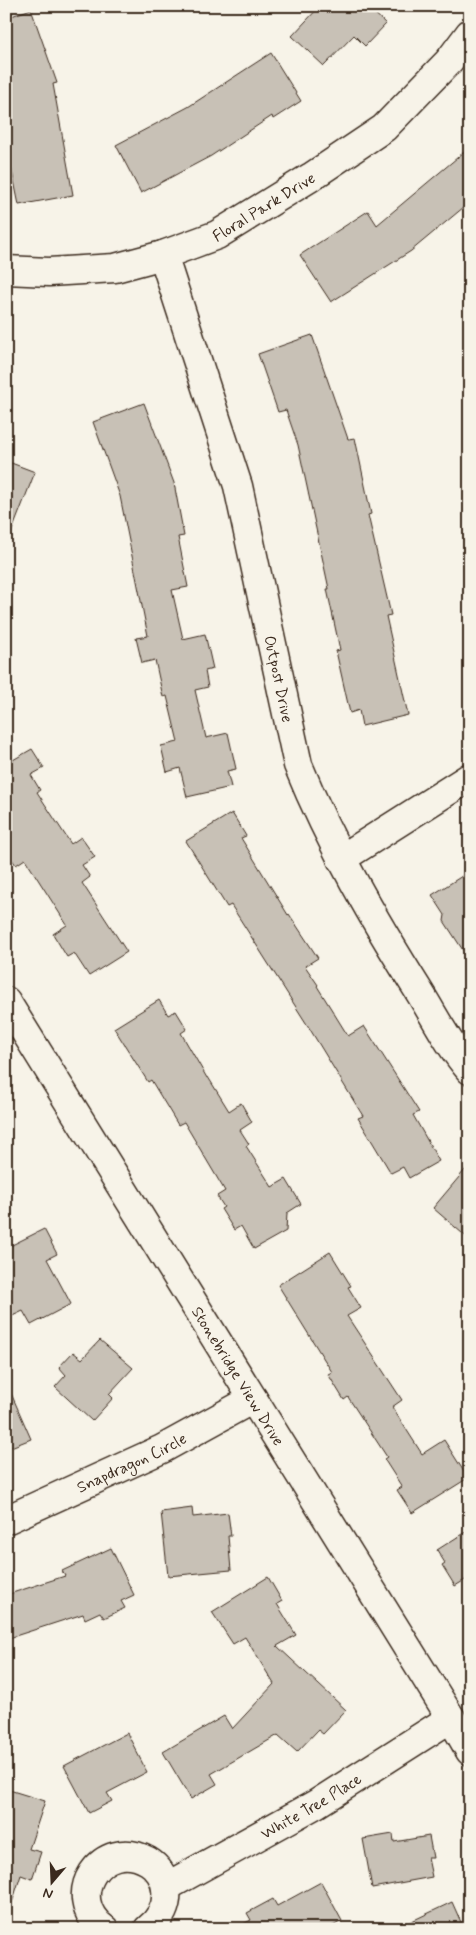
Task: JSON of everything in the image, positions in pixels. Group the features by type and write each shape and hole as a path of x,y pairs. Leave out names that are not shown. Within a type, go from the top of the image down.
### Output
{"street":[{"name":"Floral Park Drive","path":"6,270 49,272 115,268 162,256 216,235 311,178 384,128 449,61 470,33"},
{"name":"Outpost Drive","path":"162,256 238,486 298,765 315,808 383,935 470,1070"},
{"path":"341,859 470,777"},
{"name":"Stonebridge View Drive","path":"6,1001 452,1718 470,1751"},
{"name":"Snapdragon Circle","path":"6,1520 162,1449 253,1399"},
{"name":"White Tree Place","path":"166,1887 316,1804 452,1718"},
{"path":"104,1929 90,1914 86,1901 86,1887 100,1863 126,1854 140,1857 152,1864 162,1874 166,1887 167,1900 163,1912 156,1923 148,1929"}],"building":[{"path":"320,6 367,6 386,24 365,46 354,35 324,66 292,36"},
{"path":"31,9 57,83 53,84 73,195 19,205 6,142 6,18"},
{"path":"271,53 301,101 273,119 272,116 211,156 141,193 116,145 188,107"},
{"path":"470,147 470,202 411,251 331,302 300,255 368,211 377,225"},
{"path":"312,335 348,439 355,438 371,514 368,515 391,615 386,616 408,715 362,726 359,710 350,713 336,651 340,650 327,589 329,589 298,445 286,410 278,412 258,354"},
{"path":"144,403 174,483 184,536 178,537 188,587 172,590 183,639 205,634 213,669 205,671 208,687 195,690 206,738 228,733 236,769 227,771 231,787 187,797 180,768 167,772 161,746 178,742 167,696 163,697 155,660 142,663 136,638 148,636 120,496 93,422"},
{"path":"6,461 35,472 8,541 6,541"},
{"path":"32,749 44,768 31,775 40,790 37,792 71,844 81,837 95,857 82,865 90,877 82,883 127,952 89,976 74,953 67,957 53,934 67,925 25,859 16,865 6,851 6,764"},
{"path":"232,813 246,836 241,838 288,915 318,958 305,966 348,1036 364,1026 419,1112 413,1115 439,1161 409,1178 403,1167 391,1173 358,1118 363,1116 308,1026 231,905 227,907 186,841"},
{"path":"470,871 470,961 444,921 445,915 432,895"},
{"path":"159,1000 168,1015 176,1011 187,1029 181,1033 229,1111 241,1103 252,1122 240,1130 249,1144 246,1146 272,1187 286,1179 301,1204 287,1213 286,1231 254,1249 241,1226 234,1230 221,1209 224,1207 217,1196 225,1191 184,1122 178,1125 151,1080 148,1082 114,1028"},
{"path":"470,1164 470,1240 433,1208"},
{"path":"44,1229 57,1254 47,1259 71,1304 31,1325 23,1311 6,1319 6,1248"},
{"path":"330,1252 351,1286 348,1287 361,1308 347,1316 402,1400 392,1407 422,1454 444,1440 468,1478 412,1513 397,1490 402,1487 384,1459 387,1457 348,1397 344,1400 328,1374 332,1372 278,1285"},
{"path":"100,1340 133,1368 109,1394 113,1398 92,1421 55,1387 66,1375 59,1367 73,1352 82,1359"},
{"path":"6,1382 31,1439 6,1449"},
{"path":"192,1508 193,1517 228,1513 231,1536 228,1536 231,1570 168,1576 161,1512"},
{"path":"470,1529 470,1577 455,1586 442,1565 445,1563 437,1550"},
{"path":"111,1548 134,1595 121,1601 125,1608 104,1618 100,1612 85,1619 83,1614 6,1639 6,1595 65,1576 62,1571"},
{"path":"268,1577 282,1601 277,1604 296,1635 277,1646 346,1710 323,1734 318,1730 297,1752 278,1735 211,1774 217,1784 191,1799 163,1752 224,1716 232,1729 274,1684 245,1637 233,1644 212,1612"},
{"path":"127,1733 147,1772 107,1793 112,1801 89,1813 64,1766"},
{"path":"6,1789 45,1801 29,1849 41,1852 32,1879 21,1875 11,1906 6,1905"},
{"path":"393,1834 394,1842 429,1836 433,1858 428,1858 432,1877 372,1888 363,1839"},
{"path":"321,1882 342,1921 327,1929 233,1929 251,1920 247,1913 273,1899 277,1906"},
{"path":"452,1902 464,1929 395,1929"}]}
